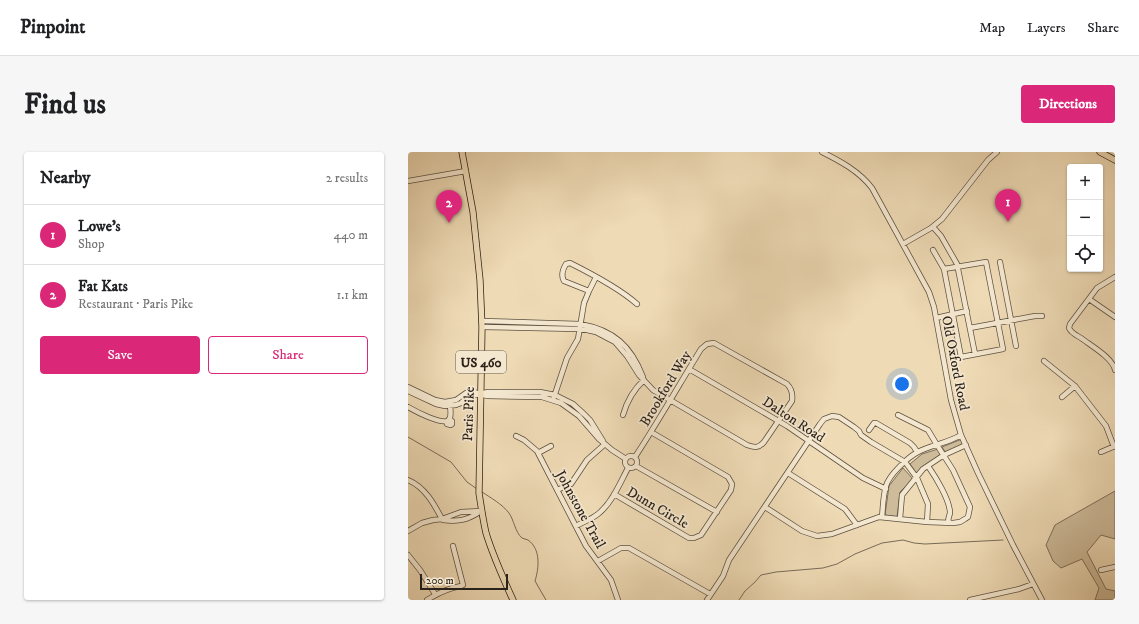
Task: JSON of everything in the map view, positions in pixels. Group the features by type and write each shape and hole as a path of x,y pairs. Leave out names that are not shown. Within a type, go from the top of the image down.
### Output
{"main road":[{"name":"Paris Pike","path":"462,152 477,241 480,280 482,324 479,490 482,511 491,547 513,600"},
{"path":"1100,152 1115,160"}],"street":[{"name":"Old Oxford Road","path":"822,152 852,169 870,184 929,292 936,318 951,400 961,435 1013,545 1042,600"},
{"path":"903,244 942,220 988,160 997,152"},
{"path":"408,181 466,171"},
{"path":"933,226 939,232 958,266 975,354"},
{"path":"933,250 944,269 961,357 1003,349 986,262 944,269"},
{"path":"1000,262 1016,346"},
{"path":"589,291 564,281 563,276 565,265 570,263 596,277 627,295 637,304"},
{"path":"1115,276 1098,288 1070,324 1069,328 1071,332 1088,343 1110,361 1115,370"},
{"path":"553,401 567,358 578,339 584,303 596,277"},
{"path":"1089,299 1115,317"},
{"path":"936,318 967,311"},
{"path":"970,328 1042,316"},
{"path":"482,324 592,326 602,330 614,337 630,351 644,380 653,390 747,446 754,448 760,447 778,421"},
{"name":"Brookford Way","path":"635,457 701,349 707,344 714,343 787,384 792,391 792,401 778,421"},
{"path":"1044,361 1075,386 1106,426 1115,447 1101,452"},
{"name":"Dalton Road","path":"689,369 778,421 863,478 886,489"},
{"path":"623,415 626,403 635,389 644,380"},
{"path":"1062,397 1075,386"},
{"path":"408,387 435,400 450,404"},
{"path":"408,391 436,404 450,404 469,392 540,392 555,395 573,404 594,434 612,450 626,459"},
{"path":"481,393 487,396 542,397 567,406 582,416"},
{"path":"408,407 439,421 448,420 451,413 450,404"},
{"path":"765,507 802,531 818,536 832,534 882,517 948,523 965,520 968,517 970,507 953,470 944,455 928,430 898,414"},
{"path":"707,600 725,572 729,560 824,419 832,416 839,417 854,427 861,435 871,442 905,462 916,478 928,504 927,522"},
{"path":"869,430 874,423 876,423 910,443 917,452"},
{"name":"Dunn Circle","path":"614,494 690,538 694,538 701,535 731,490 732,484 728,477 651,432"},
{"path":"882,517 886,489 891,476 917,452 955,439 961,435"},
{"name":"Johnstone Trail","path":"516,436 524,440 538,453 586,546 611,580 618,600"},
{"path":"557,490 571,484 587,460 605,444"},
{"path":"900,519 902,495 916,478 928,466 944,455 966,445"},
{"path":"538,453 551,446"},
{"path":"626,459 631,456 635,457 638,463 632,469 628,468"},
{"path":"576,526 598,514 614,494 628,468 626,465 626,459"},
{"path":"636,466 717,512"},
{"path":"928,466 937,479 948,506 950,512 948,523"},
{"path":"788,473 845,509 856,525"},
{"path":"408,480 422,488 442,519"},
{"path":"442,519 461,512 482,511"},
{"path":"408,530 422,523 433,520 442,519 460,521 472,518 482,511"},
{"path":"427,600 435,594 463,585 453,546"},
{"path":"598,561 621,548 629,548 710,594"},
{"path":"408,555 420,570 435,594"},
{"path":"1101,570 1115,567"},
{"path":"970,600 982,599 1033,584"}],"shaded area":[{"path":"962,439 964,444 946,453 942,447"},
{"path":"938,449 942,455 917,474 910,464 922,454"},
{"path":"903,468 913,479 900,492 897,517 885,515 889,486"},
{"path":"1115,491 1115,539 1101,535 1087,552 1106,589 1115,591 1115,600 1095,600 1099,588 1082,559 1061,568 1053,561 1046,545 1055,525"}],"waterway":[{"path":"408,437 451,462 467,482 477,489"},
{"path":"482,492 496,501 509,513 522,538 528,540 535,548 538,559 535,581 546,600"},
{"path":"739,600 745,591 761,575 776,572 823,568 837,564 855,554 882,543 903,540 925,544 1003,540"}],"place":[{"name":"Lowe's","path":"1008,222"},
{"name":"Fat Kats","path":"449,223"}]}
